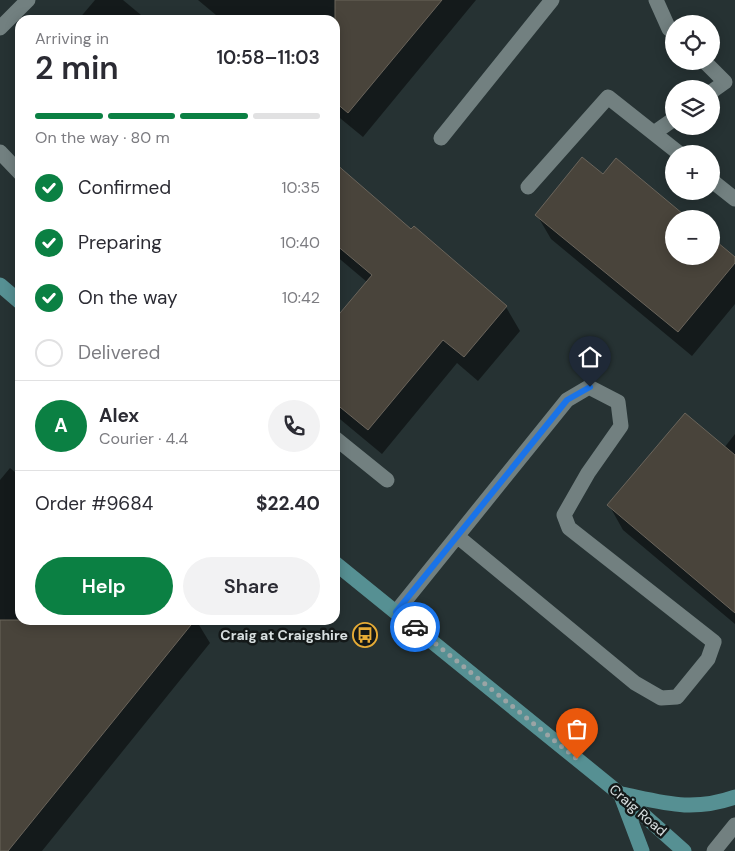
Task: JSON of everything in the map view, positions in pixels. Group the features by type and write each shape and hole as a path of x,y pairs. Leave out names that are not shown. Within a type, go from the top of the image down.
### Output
{"main road":[{"path":"0,285 15,298"},
{"name":"Craig Road","path":"340,566 620,794 684,851"},
{"path":"620,794 692,807 716,804 735,797"},
{"path":"620,794 642,851"}],"street":[{"path":"0,28 28,0"},
{"path":"441,138 552,0"},
{"path":"656,0 665,20"},
{"path":"713,70 730,86"},
{"path":"528,187 608,97 669,145"},
{"path":"654,133 665,125"},
{"path":"0,152 15,168"},
{"path":"720,187 735,199"},
{"path":"396,612 567,400 590,387 618,402 621,426 588,473 564,515 569,528 714,642 708,659 678,698 661,698 635,683 458,536"},
{"path":"340,442 387,480"},
{"path":"714,851 735,825"}],"building":[{"path":"335,0 442,0 348,113 340,106 340,15 335,15"},
{"path":"582,157 603,174 616,158 678,210 665,210 665,265 720,265 720,244 735,257 735,263 678,332 535,215"},
{"path":"340,167 411,229 414,226 507,306 464,357 443,340 368,430 340,407 340,313 372,275 340,248"},
{"path":"685,413 735,455 735,613 607,505"},
{"path":"0,620 15,620 15,625 191,625 8,851 0,851"}],"way so far":[{"path":"415,627 577,759"}],"place":[{"name":"Craig at Craigshire","path":"365,635"}],"route":[{"path":"415,627 396,612 567,400 590,387"}]}
